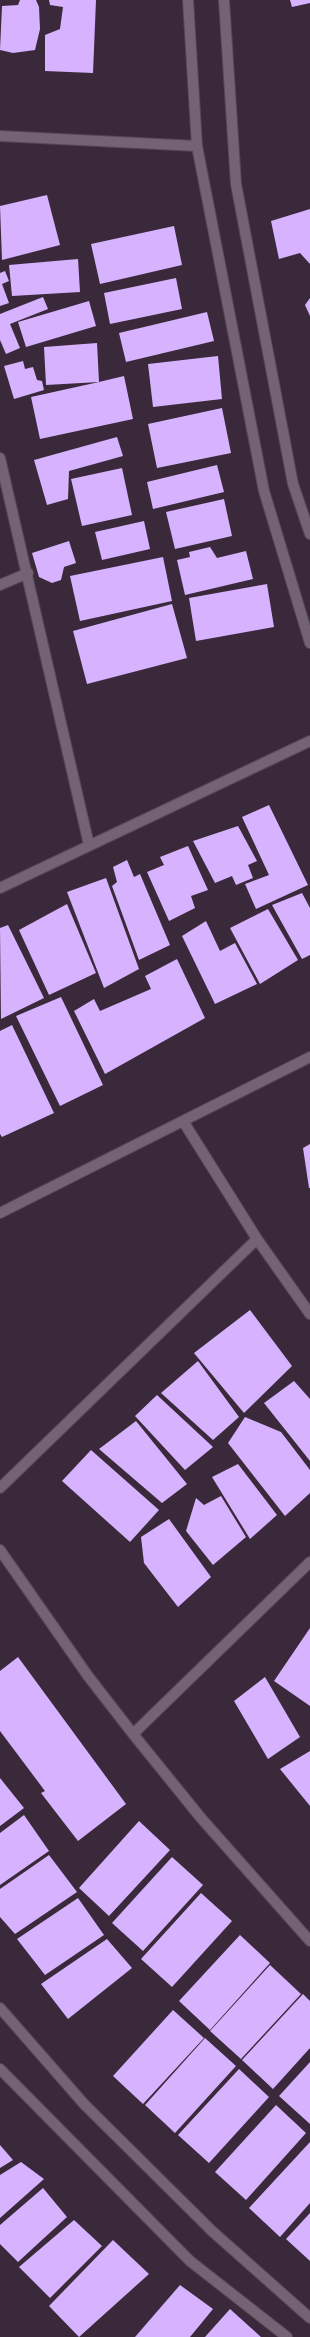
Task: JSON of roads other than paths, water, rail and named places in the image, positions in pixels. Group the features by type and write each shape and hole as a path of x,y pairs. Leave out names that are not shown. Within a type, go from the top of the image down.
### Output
{"street":[{"path":"188,0 197,146 264,492 310,643"},
{"path":"224,0 236,184 293,484 310,534"},
{"path":"0,136 197,146"},
{"path":"0,458 28,573 89,845"},
{"path":"0,586 28,573"},
{"path":"0,888 310,741"},
{"path":"0,1213 310,1057"},
{"path":"183,1121 257,1239 310,1314"},
{"path":"0,1488 257,1239"},
{"path":"0,1550 79,1664 133,1734 201,1818 308,1936"},
{"path":"133,1734 310,1562"},
{"path":"0,2008 89,2110 212,2231 310,2318"},
{"path":"0,2069 190,2260 287,2337"}]}
